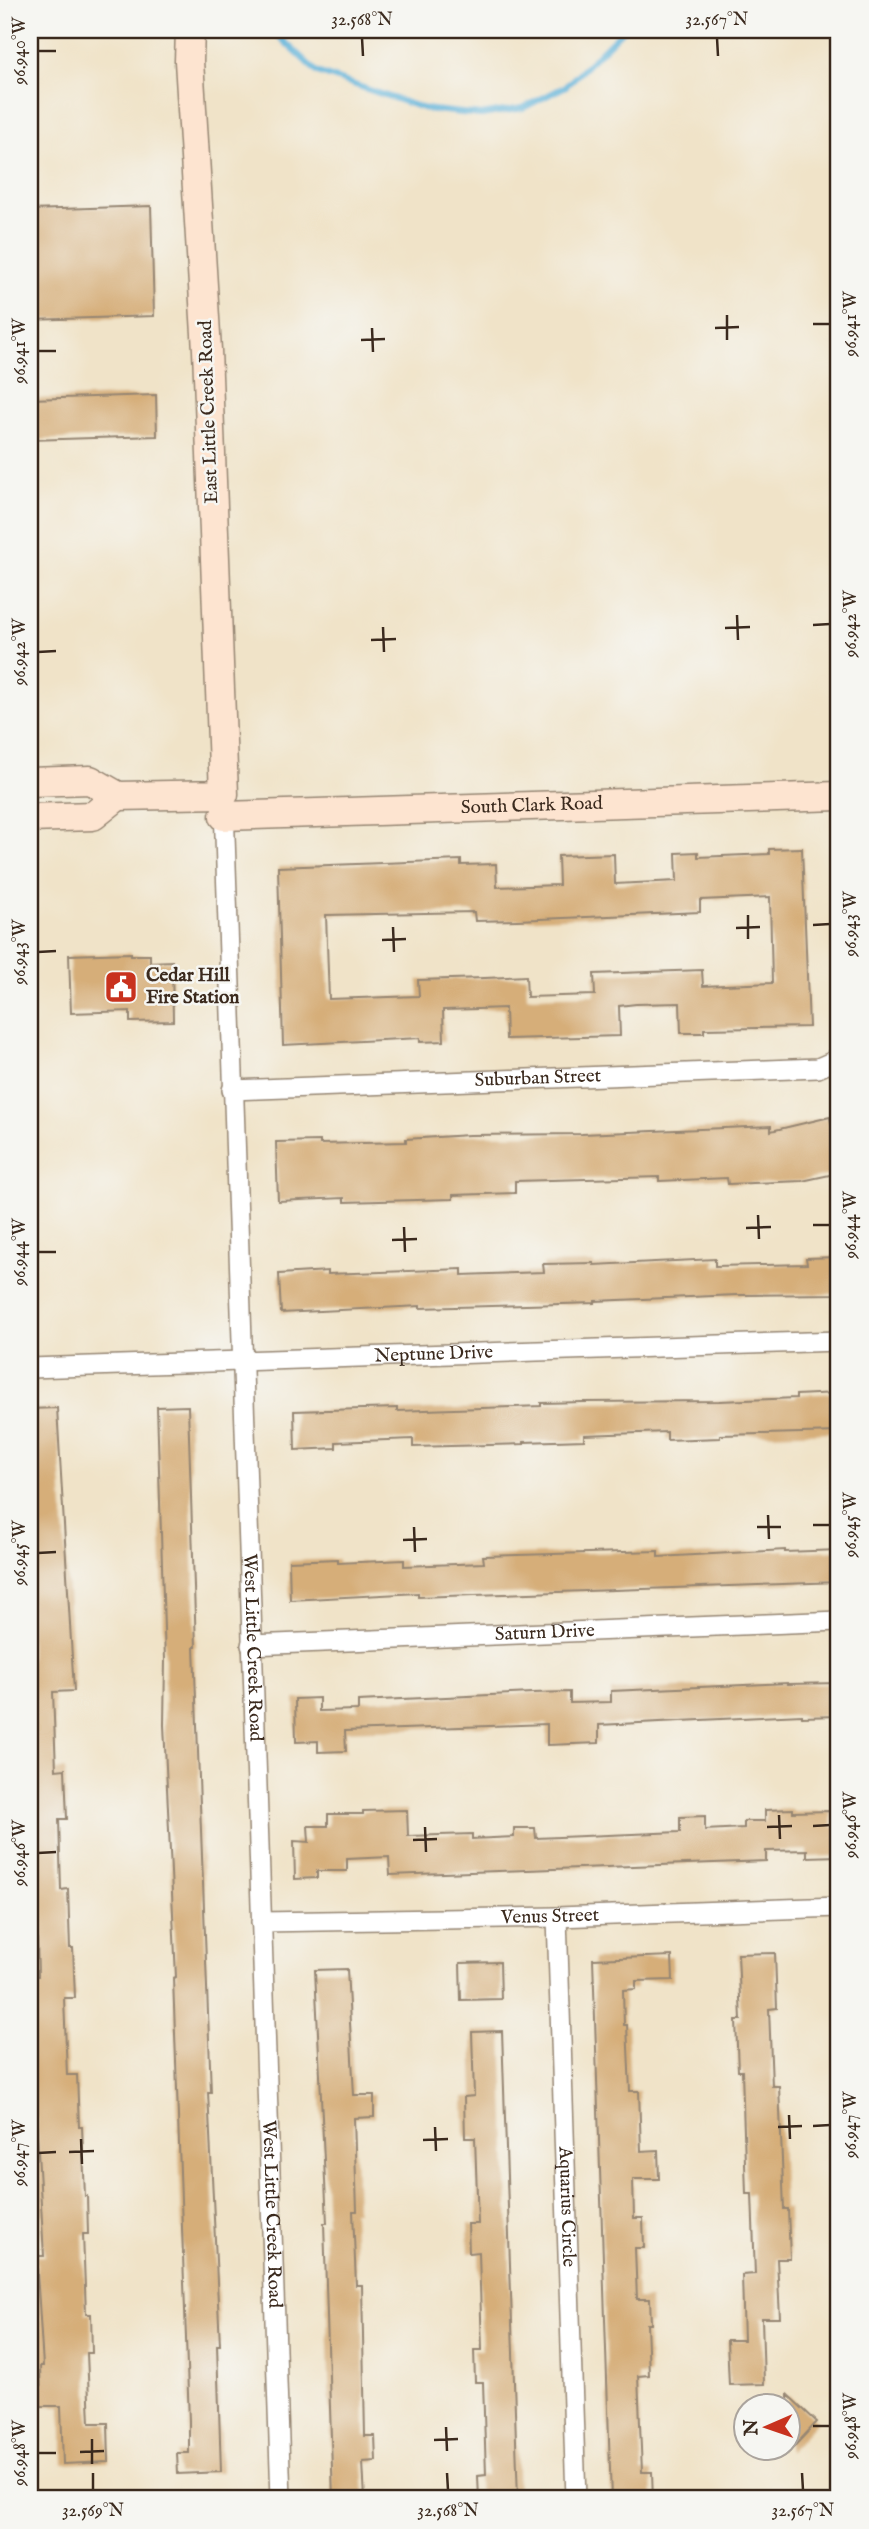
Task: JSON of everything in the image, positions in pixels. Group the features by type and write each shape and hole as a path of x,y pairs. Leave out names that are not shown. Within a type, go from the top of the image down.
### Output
{"street":[{"name":"East Little Creek Road","path":"190,30 189,61 206,350 224,805"},
{"name":"South Clark Road","path":"30,782 90,780 118,796 224,805 839,796"},
{"path":"30,818 93,816 118,796"},
{"name":"West Little Creek Road","path":"224,805 281,2499"},
{"name":"Suburban Street","path":"232,1090 818,1068 834,1061 839,1054"},
{"name":"Neptune Drive","path":"30,1368 839,1340"},
{"name":"Saturn Drive","path":"251,1645 839,1622"},
{"name":"Venus Street","path":"261,1922 557,1917 839,1907"},
{"name":"Aquarius Circle","path":"557,1917 576,2499"}],"building":[{"path":"151,206 154,316 30,320 30,210"},
{"path":"156,395 157,436 30,440 30,399"},
{"path":"802,848 809,1027 704,1029 704,1033 681,1033 680,1003 636,1004 619,1006 620,1036 506,1039 505,1008 443,1010 444,1041 420,1042 420,1038 283,1045 278,867 461,860 461,865 496,864 497,887 559,885 558,856 614,854 615,884 677,881 676,853 698,852 698,857 769,854 769,849","holes":["770,897 772,983 703,986 702,970 594,974 595,995 527,997 526,976 418,980 419,996 329,999 326,915 474,912 475,921 517,920 700,912 700,900"]},
{"name":"Cedar Hill Fire Station","path":"69,955 150,955 150,962 172,961 173,1021 130,1022 130,1011 71,1013"},
{"path":"830,1117 839,1173 802,1181 728,1184 727,1178 659,1181 659,1177 515,1181 515,1193 453,1195 453,1199 344,1202 344,1198 278,1201 276,1142 406,1142 406,1139 469,1135 582,1134 771,1126 771,1131"},
{"path":"839,1257 839,1294 737,1295 595,1303 420,1306 281,1313 279,1274 462,1269 462,1275 544,1272 543,1264 594,1265 715,1259 715,1266 807,1264 806,1258"},
{"path":"837,1393 839,1432 720,1435 720,1438 667,1440 667,1432 584,1435 584,1440 524,1444 413,1447 413,1439 336,1442 336,1448 295,1450 294,1411 397,1408 397,1411 541,1406 541,1403 719,1401 796,1398 796,1395"},
{"path":"188,1406 211,2092 208,2092 220,2345 217,2345 221,2472 178,2474 177,2453 189,2453 189,2421 173,1978 176,1977 164,1725 165,1660 157,1407"},
{"path":"57,1408 74,1691 53,1692 56,1770 65,1769 67,1819 59,1819 61,1890 68,1889 75,1998 64,1998 67,2075 77,2075 79,2127 82,2127 87,2196 88,2234 83,2234 86,2314 91,2314 92,2353 87,2353 90,2423 108,2423 109,2462 63,2464 61,2406 41,2406 40,2366 43,2366 36,2256 44,2256 36,2117 32,2117 30,2019 30,1976 38,1976 37,1939 30,1939 30,1409"},
{"path":"839,1550 839,1582 418,1597 418,1593 290,1600 289,1561 338,1559 338,1563 404,1560 404,1566 484,1563 483,1556 658,1551 658,1557"},
{"path":"839,1683 839,1716 802,1715 599,1725 599,1743 547,1745 547,1724 345,1731 346,1751 318,1752 318,1741 296,1742 295,1699 319,1698 319,1711 358,1710 358,1701 532,1693 570,1692 570,1703 611,1702 611,1691"},
{"path":"793,1809 793,1812 831,1811 832,1827 839,1827 839,1856 807,1857 807,1850 766,1851 766,1861 390,1875 389,1857 347,1859 347,1871 317,1871 317,1878 295,1879 294,1841 309,1842 308,1826 328,1826 328,1814 407,1810 408,1836 472,1834 472,1839 514,1837 514,1828 535,1828 536,1838 680,1832 680,1817 705,1816 705,1830 744,1828 744,1821 765,1821 765,1810"},
{"path":"775,1953 777,2008 769,2009 772,2086 779,2086 784,2209 788,2209 790,2259 777,2259 780,2318 762,2318 764,2384 729,2385 727,2340 744,2340 742,2275 755,2274 752,2194 746,2194 742,2071 738,2071 736,2020 741,2020 738,1954"},
{"path":"672,1956 673,1980 636,1981 636,1989 623,1990 630,2091 639,2091 641,2151 658,2150 659,2179 633,2179 634,2218 643,2218 644,2248 635,2248 637,2299 650,2299 651,2324 647,2324 649,2375 638,2376 642,2472 652,2472 653,2499 611,2499 593,1959"},
{"path":"500,1962 501,1999 461,2000 460,1963"},
{"path":"347,1969 354,2095 374,2095 374,2117 354,2118 357,2211 353,2211 356,2285 362,2285 365,2436 375,2436 376,2461 363,2462 365,2499 333,2499 324,2223 327,2223 315,1970"},
{"path":"502,2031 518,2499 479,2499 478,2476 486,2475 483,2382 475,2382 474,2350 482,2350 479,2252 469,2253 468,2224 478,2224 475,2138 465,2138 464,2097 474,2096 472,2032"},
{"path":"802,2408 817,2422 802,2438"}],"waterway":[{"path":"272,30 317,72 425,109 481,115 523,108 566,86 623,30"}],"place":[{"name":"Cedar Hill Fire Station","path":"121,987"}]}
